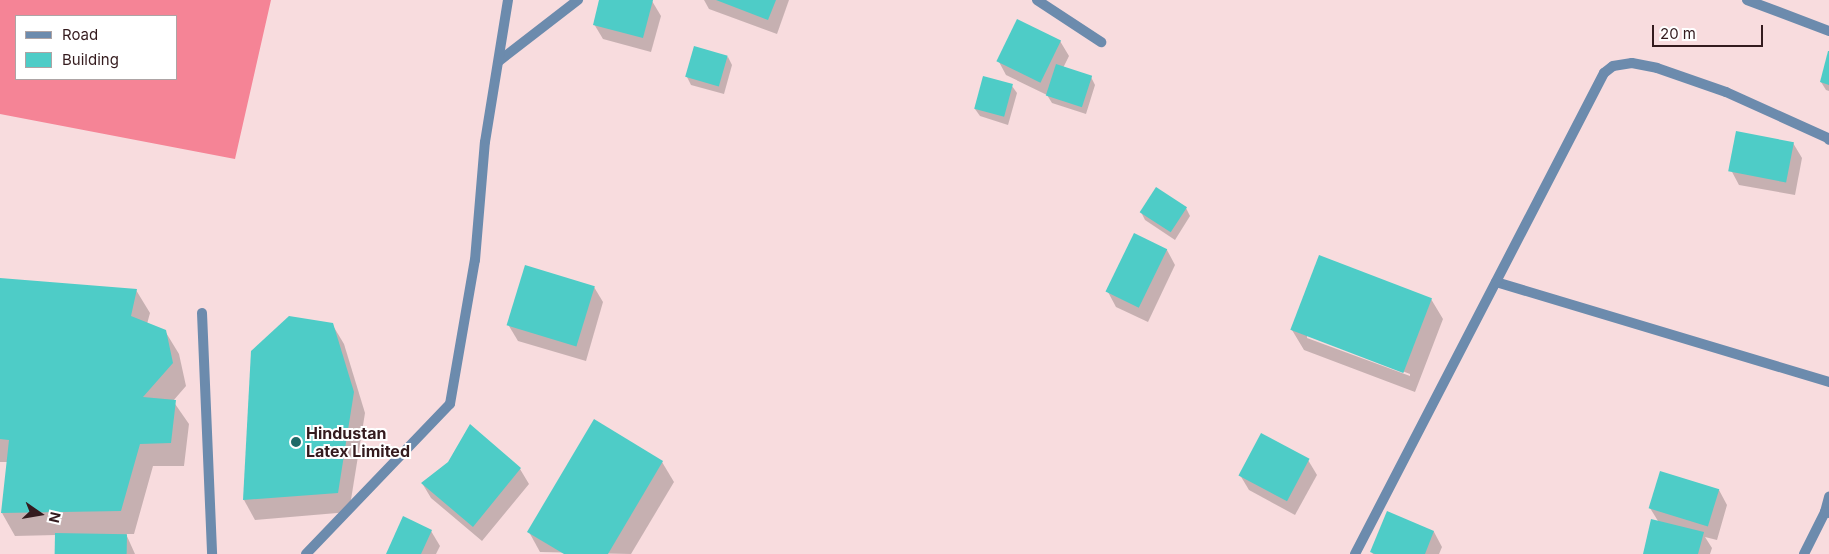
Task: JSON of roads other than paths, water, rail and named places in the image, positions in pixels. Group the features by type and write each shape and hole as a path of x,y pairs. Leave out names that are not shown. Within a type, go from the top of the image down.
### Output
{"street":[{"path":"306,554 450,404 475,260 485,142 508,0"},
{"path":"506,12 514,0"},
{"path":"498,61 578,0"},
{"path":"1037,0 1101,42"},
{"path":"1747,0 1829,31"},
{"path":"1355,554 1604,73 1613,66 1632,63 1657,68 1726,92 1829,140"},
{"path":"1496,282 1829,382"},
{"path":"202,314 212,554"},
{"path":"1804,554 1827,513 1829,497"}],"place":[{"name":"Hindustan Latex Limited","path":"296,442"}]}
